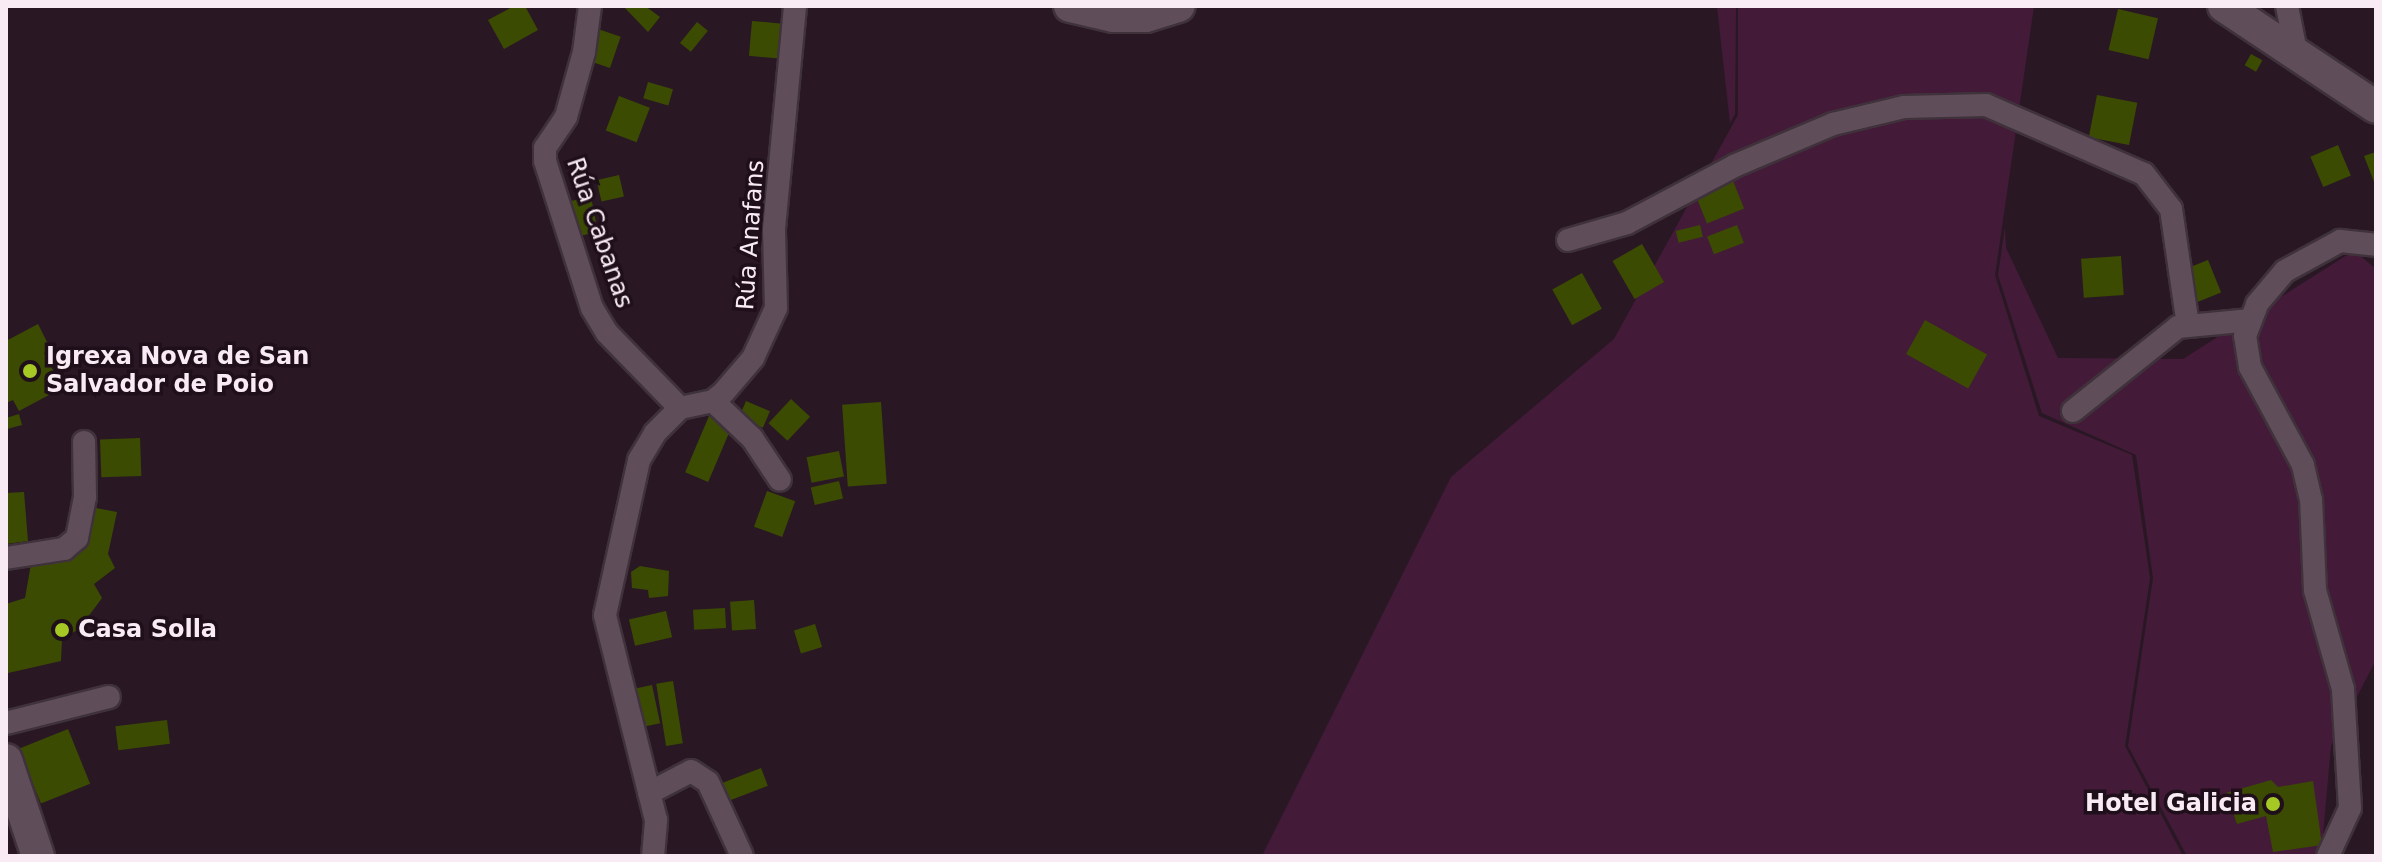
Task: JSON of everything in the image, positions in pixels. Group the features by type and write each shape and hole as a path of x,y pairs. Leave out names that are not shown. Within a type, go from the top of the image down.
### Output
{"street":[{"name":"Rúa Cabanas","path":"590,6 584,52 566,117 545,148 545,161 592,308 607,333 680,408"},
{"name":"Rúa Anafans","path":"713,401 753,358 776,308 774,229 795,6"},
{"path":"1070,6 1113,16 1146,16 1178,6"},
{"path":"2224,6 2376,107"},
{"path":"2287,6 2296,52"},
{"path":"1568,240 1627,223 1734,166 1833,124 1904,107 1986,105 2144,174 2171,209 2188,326"},
{"path":"2328,856 2350,808 2343,689 2315,590 2311,500 2303,465 2250,367 2245,336 2257,304 2285,271 2340,241 2376,245"},
{"path":"2073,411 2178,327 2251,320"},
{"path":"653,856 656,820 605,615 639,460 655,433 680,408 713,401 752,438 780,480"},
{"path":"6,558 64,549 77,538 85,497 84,442"},
{"path":"6,723 109,697"},
{"path":"6,760 38,856"},
{"path":"649,793 677,775 691,771 700,776 708,782 742,856"}],"shaded area":[{"path":"1717,6 1736,6 1735,114 1730,123"},
{"path":"1738,6 2034,6 1995,275 2039,416 2132,455 2150,578 2125,746 2183,856 1262,856 1451,477 1614,339 1738,115"},
{"path":"2005,227 2006,248 2058,358 2183,359 2347,255 2358,254 2376,269 2376,660 2331,746 2321,856 2187,856 2128,746 2153,578 2136,455 2042,413 1998,275"}],"building":[{"path":"514,6 525,6 538,30 504,49 488,20"},
{"path":"623,6 645,6 660,17 648,32"},
{"path":"2118,9 2158,18 2149,59 2109,50"},
{"path":"752,21 785,24 782,59 749,56"},
{"path":"697,22 708,31 691,52 680,43"},
{"path":"598,29 621,37 610,68 587,60"},
{"path":"2251,54 2262,60 2256,72 2245,65"},
{"path":"648,82 673,89 668,106 643,98"},
{"path":"2097,95 2137,103 2129,145 2089,137"},
{"path":"619,96 650,108 637,142 606,131"},
{"path":"2338,145 2351,175 2323,187 2310,157"},
{"path":"2376,152 2376,187 2364,156"},
{"path":"619,175 624,196 602,202 597,180"},
{"path":"1731,176 1744,208 1707,223 1694,191"},
{"path":"591,197 598,232 576,237 569,201"},
{"path":"1700,225 1703,237 1679,243 1676,231"},
{"path":"1737,225 1744,243 1714,254 1707,236"},
{"path":"1642,244 1664,282 1635,299 1613,261"},
{"path":"2121,256 2124,295 2084,298 2081,259"},
{"path":"2208,260 2221,292 2194,303 2181,271"},
{"path":"1582,273 1602,309 1572,325 1552,289"},
{"path":"1925,320 1987,354 1968,389 1906,354"},
{"name":"Igrexa Nova de San Salvador de Poio","path":"38,324 51,350 44,353 62,388 19,411 13,400 6,403 6,341"},
{"path":"791,399 810,417 788,441 768,423"},
{"path":"746,401 770,411 763,428 739,418"},
{"path":"881,402 887,484 848,487 842,405"},
{"path":"19,414 22,425 7,429 6,418"},
{"path":"709,416 732,426 708,482 685,472"},
{"path":"140,438 141,476 101,477 100,439"},
{"path":"839,451 844,477 812,483 807,457"},
{"path":"839,481 843,499 815,505 811,488"},
{"path":"767,491 795,501 782,537 754,527"},
{"path":"24,492 28,541 6,544 6,493"},
{"path":"96,508 117,512 108,554 115,568 94,584 102,598 79,629 62,639 61,661 8,673 6,604 25,598 31,564 70,560 88,543"},
{"path":"640,566 669,571 668,596 649,598 648,590 632,588 631,572"},
{"path":"754,600 756,629 732,631 730,602"},
{"path":"725,608 726,628 694,630 693,610"},
{"path":"666,611 672,637 635,646 629,620"},
{"path":"815,624 822,647 801,653 794,630"},
{"path":"673,681 683,743 666,746 656,684"},
{"path":"652,685 660,723 639,728 630,690"},
{"path":"167,720 170,744 118,750 115,726"},
{"path":"68,729 90,784 41,804 19,749"},
{"path":"761,768 768,786 728,801 721,783"},
{"name":"Hotel Galicia","path":"2271,780 2278,787 2313,781 2322,845 2273,852 2266,816 2237,824 2226,793"}],"place":[{"name":"Igrexa Nova de San Salvador de Poio","path":"30,371"},
{"name":"Casa Solla","path":"62,630"},
{"name":"Hotel Galicia","path":"2273,804"}]}
